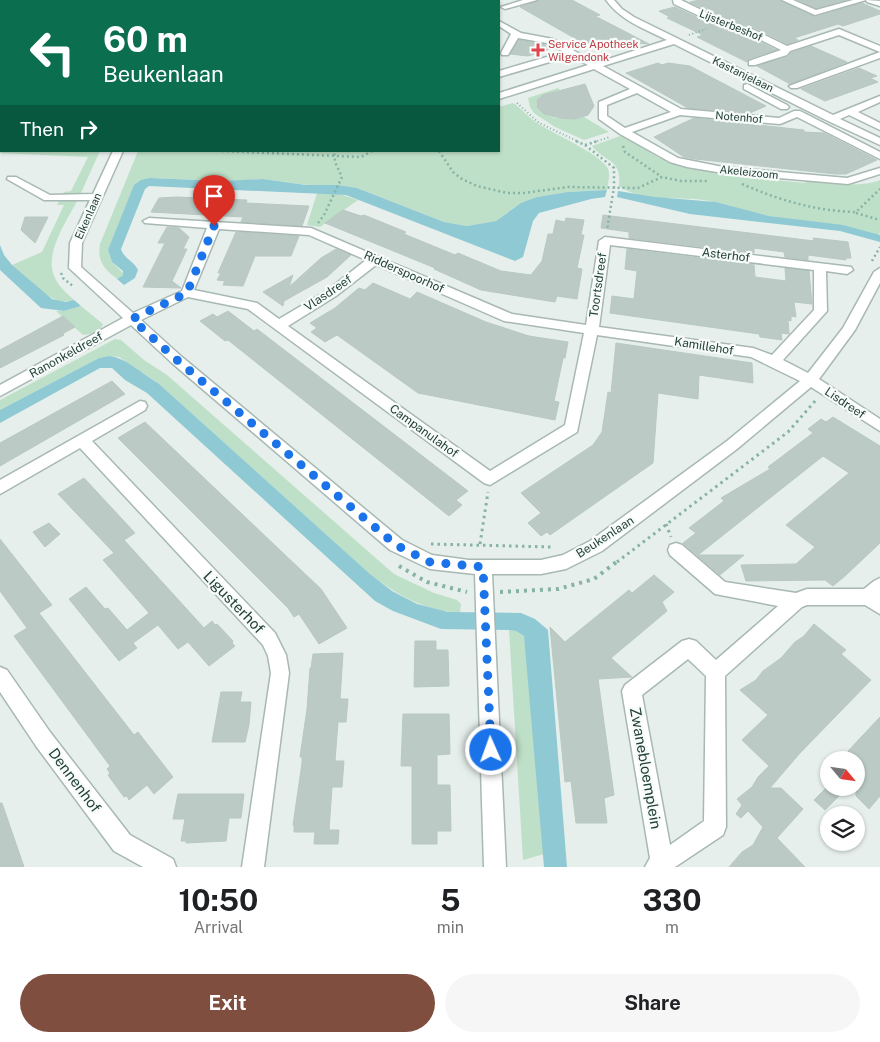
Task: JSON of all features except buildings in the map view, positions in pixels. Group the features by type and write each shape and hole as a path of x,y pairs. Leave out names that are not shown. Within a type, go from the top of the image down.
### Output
{"street":[{"path":"505,7 533,0"},
{"name":"Kastanjelaan","path":"610,0 619,11 631,19 679,39 724,64 880,142"},
{"name":"Lijsterbeshof","path":"677,0 677,2 724,24 749,31 786,49 840,32 880,49"},
{"path":"786,0 815,13 862,0"},
{"path":"870,0 880,4"},
{"name":"Notenhof","path":"500,24 518,34 550,41 679,112 780,120 797,114 880,156"},
{"path":"505,53 514,36 518,34"},
{"path":"500,96 679,39"},
{"name":"Lijsterbeshof","path":"752,63 784,54 786,49"},
{"path":"500,74 570,53"},
{"path":"794,86 880,55"},
{"path":"603,71 653,58"},
{"name":"Kastanjelaan","path":"696,62 784,107"},
{"path":"711,69 724,64"},
{"path":"624,132 602,117 602,104 637,89"},
{"path":"772,101 786,95"},
{"path":"831,118 880,99"},
{"path":"849,111 880,127"},
{"name":"Notenhof","path":"624,132 679,112"},
{"name":"Akeleizoom","path":"624,132 674,160 723,170 848,181 880,171"},
{"name":"Eikenlaan","path":"118,152 76,243 75,268 132,319"},
{"path":"12,179 48,198 97,197"},
{"name":"Ridderspoorhof","path":"149,221 311,232 509,318 592,329"},
{"path":"132,319 187,293 214,226"},
{"name":"Asterhof","path":"605,241 847,270"},
{"name":"Toortsdreef","path":"592,329 605,241"},
{"name":"Vlasdreef","path":"279,325 332,293 375,259"},
{"path":"775,360 821,311 820,267"},
{"name":"Beukenlaan","path":"132,319 177,360 396,545 430,562 483,567 541,567 566,562 596,546 732,445 810,380 848,330 874,270"},
{"name":"Campanulahof","path":"187,293 252,306 490,479"},
{"name":"Ranonkeldreef","path":"0,391 132,319"},
{"path":"490,479 572,428 592,329"},
{"name":"Kamillehof","path":"592,329 753,353 775,360 810,380"},
{"name":"Lisdreef","path":"810,380 880,426"},
{"path":"0,488 140,406"},
{"name":"Ligusterhof","path":"82,441 269,639 277,655 280,673 253,867"},
{"path":"676,550 721,589 796,601"},
{"path":"483,567 495,867"},
{"path":"716,672 796,601 807,597 876,596"},
{"name":"Zwanebloemplein","path":"689,647 716,672 715,826 660,866 632,691 689,647"},
{"name":"Dennenhof","path":"0,676 43,739 122,843 165,867"}],"path":[{"path":"679,39 724,24"},
{"path":"510,93 523,109 539,123 585,146 614,168 614,187 605,241"},
{"path":"585,146 624,132"},
{"path":"636,138 625,143 622,147 625,152 662,177 682,181 710,180"},
{"path":"244,152 361,157 370,152"},
{"path":"311,232 324,215 342,177 334,152"},
{"path":"440,152 453,172 477,186 490,190 524,193 568,186 638,188 662,177"},
{"path":"733,182 798,206 834,212 856,212 880,220"},
{"path":"856,212 880,188"},
{"path":"874,270 880,247"},
{"path":"480,544 490,479"},
{"name":"Beukenlaan","path":"423,541 432,544 461,546 480,544 561,548"}],"green space":[{"path":"558,88 560,90 543,95 537,100 536,106 544,114 555,118 573,119 584,117 609,132 584,140 555,127 534,113 528,98"},
{"path":"513,103 537,123 602,161 609,172 607,190 567,192 537,197 515,207 496,221 467,226 444,222 357,188 338,185 308,185 263,179 228,181 150,178 108,250 112,262 124,274 117,279 102,264 99,250 100,244 138,152 500,152 500,107"},
{"path":"623,135 635,140 635,143 659,158 663,157 695,169 729,172 735,176 805,183 805,181 833,184 864,184 880,180 880,233 878,235 840,226 767,216 698,199 651,197 629,192 619,186 618,170 612,162 592,146"},
{"path":"100,152 80,195 62,195 64,192 71,191 88,157 0,153"},
{"path":"317,193 337,193 358,200 320,227 307,225"},
{"path":"59,201 77,201 57,239 52,260 52,270 56,280 74,300 66,302 41,291 12,265 42,252 64,205 57,205"},
{"path":"81,306 103,324 101,328 90,334 83,335 56,311 64,311"},
{"path":"115,339 121,340 144,360 167,375 394,574 434,593 457,600 461,604 460,613 435,609 412,601 370,574 158,383 119,357 99,358 0,410 0,400"},
{"path":"509,630 516,631 524,636 525,642 544,854 523,860"}],"water":[{"path":"150,178 222,181 263,179 306,185 338,185 357,188 444,222 467,226 496,221 521,203 537,197 567,192 607,190 605,197 539,213 533,221 523,257 515,261 346,195 149,186 145,189 121,249 138,270 135,278 124,285 117,279 123,275 123,271 112,262 108,250 134,185 141,180"},
{"path":"618,191 655,197 716,202 769,216 843,225 880,235 880,242 840,231 690,214 617,197"},
{"path":"0,245 4,255 12,265 52,299 66,302 74,300 81,306 64,311 41,308 0,270"},
{"path":"109,356 128,363 158,383 370,574 392,591 417,604 448,612 521,613 535,619 548,630 567,867 544,867 524,636 516,631 509,630 441,629 393,611 375,601 147,393 125,380 112,368 100,368 0,423 0,410 99,358"}],"place":[{"name":"Service Apotheek Wilgendonk","path":"538,50"}],"route":[{"path":"214,226 187,293 132,319 177,360 396,545 430,562 483,567 491,750"}]}
